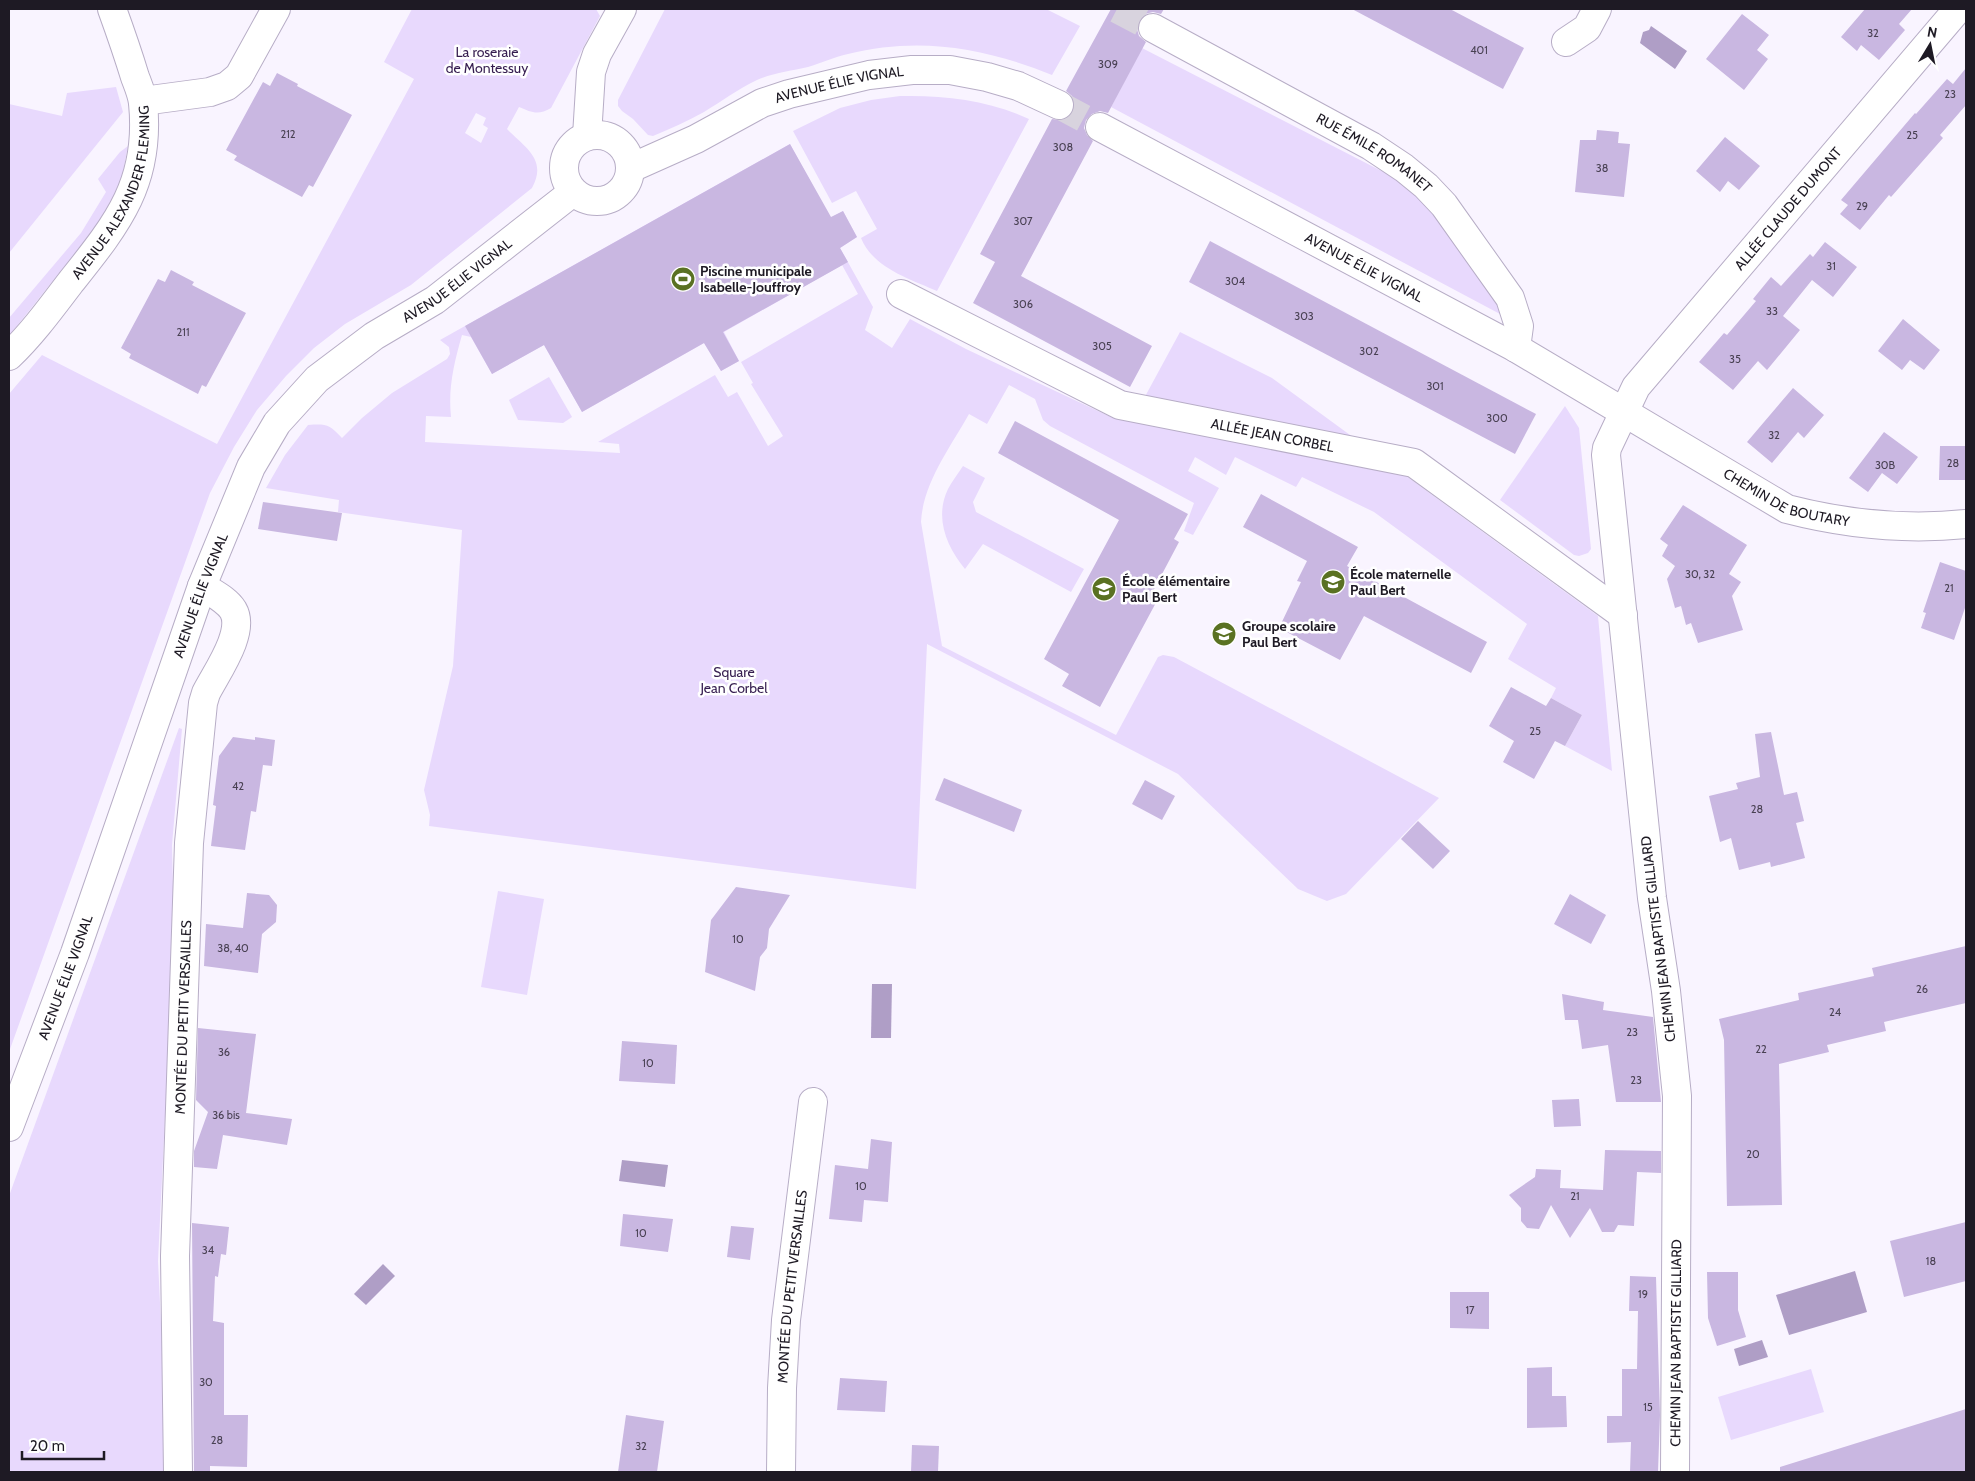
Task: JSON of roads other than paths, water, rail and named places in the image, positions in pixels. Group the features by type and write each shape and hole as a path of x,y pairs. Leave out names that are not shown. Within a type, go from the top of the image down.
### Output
{"street":[{"name":"AVENUE ALEXANDER FLEMING","path":"9,356 39,324 100,245 122,214 137,177 143,151 143,101 112,9"},
{"path":"143,101 210,92 227,86 239,76 276,9"},
{"path":"587,136 591,72 597,54 622,9"},
{"path":"1566,42 1587,28 1597,9"},
{"name":"ALLÉE CLAUDE DUMONT","path":"1624,412 1636,388 1958,9"},
{"name":"RUE ÉMILE ROMANET","path":"1153,28 1370,146 1404,168 1426,186 1444,205 1510,298 1519,326 1516,348"},
{"name":"AVENUE ÉLIE VIGNAL","path":"631,168 696,139 762,104 789,94 869,75 912,70 950,70 986,76 1018,86 1059,105"},
{"name":"AVENUE ÉLIE VIGNAL","path":"1100,127 1516,348 1624,412"},
{"path":"598,135 608,136 624,148 631,168 626,186 619,193 602,201 592,201 582,198 573,192 567,183 564,173 564,162 573,145 587,136 598,135"},
{"name":"AVENUE ÉLIE VIGNAL","path":"9,1127 75,953 202,586 251,467 277,423 317,379 374,336 435,300 573,192"},
{"name":"ALLÉE JEAN CORBEL","path":"901,294 1120,405 1414,464 1624,615"},
{"name":"CHEMIN DE BOUTARY","path":"1624,412 1787,509 1818,517 1888,525 1966,524"},
{"name":"CHEMIN JEAN BAPTISTE GILLIARD","path":"1624,412 1606,455 1652,898 1666,991 1677,1096 1675,1472"},
{"name":"MONTÉE DU PETIT VERSAILLES","path":"178,1472 174,1256 188,843 203,704 206,693 235,637 237,626 234,611 226,602 202,586"},
{"name":"MONTÉE DU PETIT VERSAILLES","path":"781,1472 782,1388 786,1320 814,1102"}],"tunnel":[{"path":"1117,9 1153,28"},
{"path":"1059,105 1100,127"}],"place":[{"name":"Piscine municipale Isabelle-Jouffroy","path":"683,279"},
{"name":"École maternelle Paul Bert","path":"1333,582"},
{"name":"École élémentaire Paul Bert","path":"1104,589"},
{"name":"Groupe scolaire Paul Bert","path":"1224,634"}],"park label":[{"name":"La roseraie de Montessuy","path":"487,60"},
{"name":"Square Jean Corbel","path":"734,680"}]}
